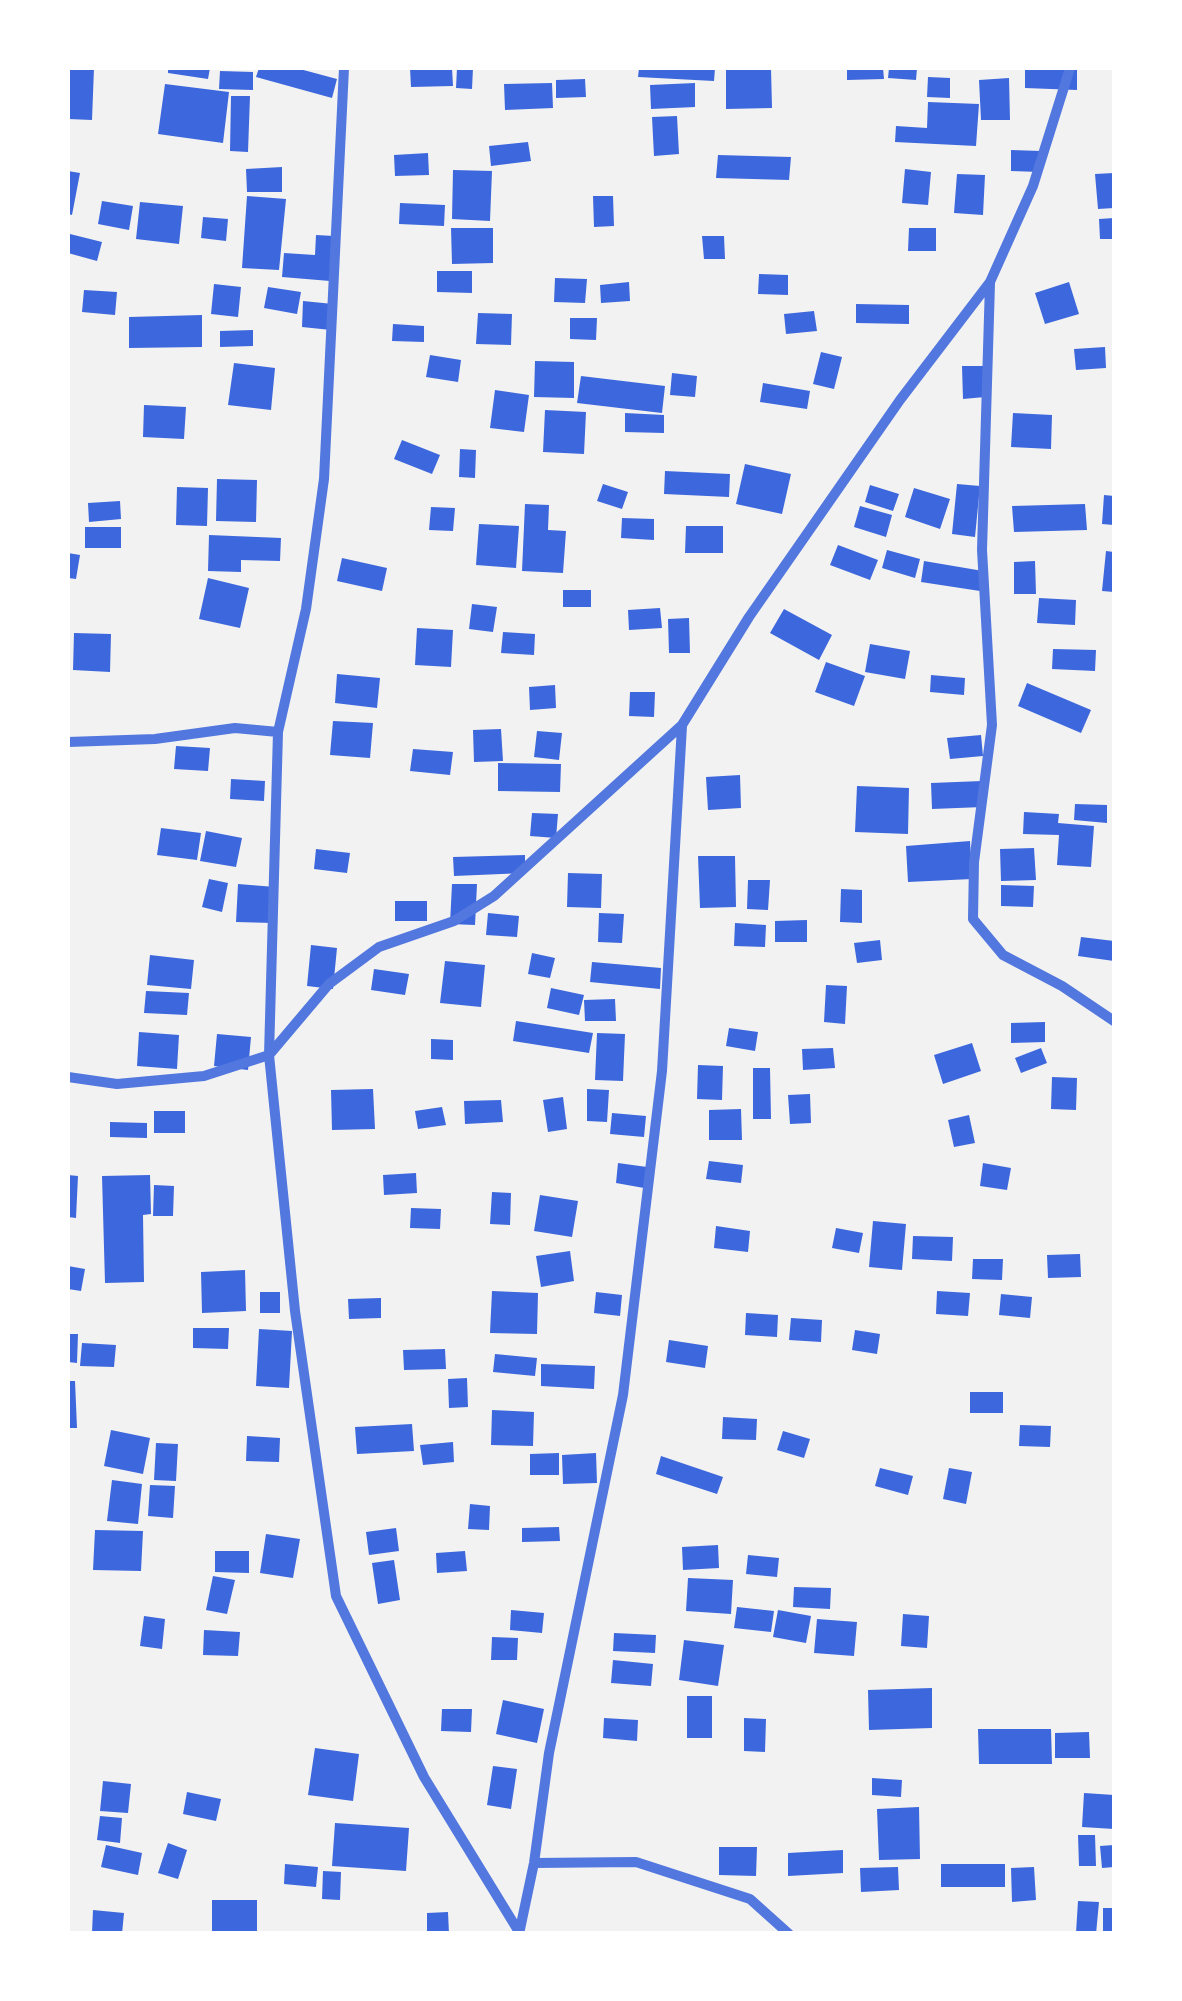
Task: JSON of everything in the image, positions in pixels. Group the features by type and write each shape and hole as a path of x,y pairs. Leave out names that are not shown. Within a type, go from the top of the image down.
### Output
{"street":[{"path":"344,68 324,480 306,609 278,732 269,1056 295,1311 336,1596 424,1776 519,1933"},
{"path":"68,1076 117,1084 204,1076 269,1056 329,984 379,947 454,921 494,896 682,725 749,617 900,400 990,282 1033,186 1070,68"},
{"path":"990,282 982,550 992,725 974,862 973,919 1002,955 1062,986 1114,1022"},
{"path":"519,1933 534,1863 549,1753 623,1395 662,1071 682,725"},
{"path":"68,742 155,739 236,728 278,732"},
{"path":"534,1863 636,1862 750,1899 789,1934"}],"building":[{"path":"68,68 94,68 92,120 68,119"},
{"path":"168,68 210,68 208,79 168,73"},
{"path":"259,68 296,68 337,79 332,98 256,77"},
{"path":"410,68 452,68 453,86 411,87"},
{"path":"457,68 473,68 472,89 456,88"},
{"path":"639,68 715,68 714,81 638,77"},
{"path":"726,68 771,68 772,108 726,109"},
{"path":"847,68 883,68 884,79 847,80"},
{"path":"889,68 917,68 916,80 888,78"},
{"path":"1025,68 1077,70 1077,90 1025,88"},
{"path":"220,71 253,72 253,90 219,89"},
{"path":"928,77 950,78 950,98 927,97"},
{"path":"1009,78 1010,120 981,120 979,80"},
{"path":"585,79 586,97 556,98 556,80"},
{"path":"552,83 553,108 505,110 504,84"},
{"path":"695,83 695,107 651,109 650,85"},
{"path":"165,84 229,92 223,143 158,134"},
{"path":"231,96 250,96 248,152 230,151"},
{"path":"928,102 979,104 976,146 895,142 896,126 927,128"},
{"path":"677,116 679,154 654,156 652,117"},
{"path":"528,142 531,161 491,166 489,146"},
{"path":"1011,150 1041,151 1040,172 1011,171"},
{"path":"428,153 429,175 395,176 394,155"},
{"path":"718,155 791,157 789,180 716,178"},
{"path":"282,167 282,192 247,192 246,169"},
{"path":"905,169 931,172 928,205 902,203"},
{"path":"453,170 492,171 490,221 452,219"},
{"path":"68,171 80,173 72,215 68,214"},
{"path":"1114,173 1114,208 1098,209 1095,174"},
{"path":"957,174 985,175 983,215 954,213"},
{"path":"247,196 286,199 279,270 242,268"},
{"path":"593,196 613,196 614,226 594,227"},
{"path":"102,201 133,206 129,230 98,224"},
{"path":"140,202 183,206 179,244 136,239"},
{"path":"400,203 445,205 444,226 399,224"},
{"path":"203,217 228,219 226,241 201,238"},
{"path":"1114,218 1114,239 1100,239 1099,219"},
{"path":"451,228 493,228 493,263 452,264"},
{"path":"909,228 936,228 936,251 908,251"},
{"path":"70,234 102,242 97,261 68,253"},
{"path":"316,235 334,236 330,281 282,277 284,253 315,255"},
{"path":"702,236 724,236 725,259 704,259"},
{"path":"437,271 472,271 472,293 437,292"},
{"path":"759,274 788,275 788,295 758,294"},
{"path":"555,278 587,279 585,303 554,302"},
{"path":"629,282 630,301 601,303 600,285"},
{"path":"1069,282 1079,314 1045,324 1035,293"},
{"path":"214,284 241,287 238,317 211,314"},
{"path":"268,287 301,292 297,314 264,308"},
{"path":"84,290 117,292 115,315 82,312"},
{"path":"303,301 333,304 331,330 302,327"},
{"path":"856,304 909,305 909,324 856,323"},
{"path":"814,311 817,331 786,334 784,314"},
{"path":"478,313 512,314 511,345 476,344"},
{"path":"202,315 202,347 129,348 129,317"},
{"path":"570,318 597,318 596,340 570,339"},
{"path":"393,324 424,326 424,342 392,341"},
{"path":"253,330 253,346 220,347 220,331"},
{"path":"1105,347 1106,368 1076,370 1074,349"},
{"path":"821,352 842,357 834,389 813,384"},
{"path":"430,355 461,360 458,382 426,377"},
{"path":"535,361 574,362 574,398 534,397"},
{"path":"234,363 275,368 271,410 228,405"},
{"path":"962,366 983,366 985,397 963,399"},
{"path":"672,373 697,376 695,397 670,395"},
{"path":"581,376 665,386 662,413 577,403"},
{"path":"763,383 810,391 807,409 760,402"},
{"path":"495,390 529,395 524,432 490,428"},
{"path":"144,405 186,407 184,439 143,437"},
{"path":"545,410 586,412 584,454 543,452"},
{"path":"625,413 664,415 664,433 625,432"},
{"path":"1013,413 1052,415 1051,449 1011,447"},
{"path":"402,440 440,455 432,474 394,459"},
{"path":"460,449 476,450 475,478 459,477"},
{"path":"745,464 791,474 782,514 736,504"},
{"path":"665,471 730,474 729,497 664,494"},
{"path":"217,479 257,480 256,522 216,521"},
{"path":"603,484 628,492 622,509 597,501"},
{"path":"957,484 980,486 975,537 952,534"},
{"path":"870,485 899,494 893,511 865,502"},
{"path":"177,487 208,488 207,526 176,525"},
{"path":"914,488 950,499 940,529 905,517"},
{"path":"1104,495 1114,496 1114,525 1102,524"},
{"path":"120,501 121,519 89,522 88,503"},
{"path":"525,504 549,505 548,530 566,531 563,573 522,571"},
{"path":"1085,504 1087,530 1014,532 1012,506"},
{"path":"860,506 892,515 886,537 854,527"},
{"path":"431,507 455,508 453,531 429,530"},
{"path":"622,518 654,519 654,540 621,538"},
{"path":"479,524 519,526 516,568 476,565"},
{"path":"686,526 723,526 723,553 685,553"},
{"path":"85,527 121,527 121,548 85,548"},
{"path":"209,535 281,538 280,561 241,560 241,572 208,571"},
{"path":"838,545 878,560 870,580 830,565"},
{"path":"887,550 920,559 915,578 882,568"},
{"path":"1106,551 1114,552 1114,592 1102,591"},
{"path":"68,553 80,555 76,579 68,578"},
{"path":"342,558 387,568 382,591 337,581"},
{"path":"924,561 983,571 980,591 921,582"},
{"path":"1035,561 1036,594 1014,594 1014,562"},
{"path":"208,578 249,588 240,628 199,619"},
{"path":"563,590 591,590 591,607 563,607"},
{"path":"1039,598 1076,600 1075,625 1037,623"},
{"path":"472,604 497,607 493,632 469,629"},
{"path":"660,608 662,628 629,630 628,610"},
{"path":"784,609 832,635 819,660 770,633"},
{"path":"689,618 690,653 669,653 668,619"},
{"path":"417,628 453,630 451,667 415,665"},
{"path":"503,632 535,634 534,655 501,653"},
{"path":"74,633 111,634 110,672 73,670"},
{"path":"870,644 910,651 905,679 865,672"},
{"path":"1053,649 1096,650 1095,671 1052,669"},
{"path":"826,662 865,676 854,706 815,692"},
{"path":"337,674 380,678 377,708 335,703"},
{"path":"931,675 965,678 964,695 930,692"},
{"path":"1027,683 1091,710 1081,733 1018,706"},
{"path":"555,685 556,708 530,710 529,687"},
{"path":"630,692 655,692 654,717 629,716"},
{"path":"333,721 373,723 370,758 330,755"},
{"path":"501,729 503,761 474,762 473,730"},
{"path":"537,731 562,733 559,760 534,757"},
{"path":"981,735 983,756 950,759 947,738"},
{"path":"176,746 210,748 208,771 174,769"},
{"path":"413,749 453,752 450,775 410,771"},
{"path":"498,763 561,764 560,792 498,791"},
{"path":"740,775 741,808 708,810 706,777"},
{"path":"231,779 265,781 264,801 230,799"},
{"path":"982,781 983,807 932,809 931,783"},
{"path":"857,786 909,788 908,834 855,832"},
{"path":"1075,804 1107,805 1107,823 1074,820"},
{"path":"1024,812 1059,814 1058,823 1094,826 1091,867 1057,865 1059,835 1023,834"},
{"path":"532,813 558,814 556,838 530,836"},
{"path":"161,828 201,833 197,860 157,855"},
{"path":"206,831 242,838 236,867 200,861"},
{"path":"970,841 972,879 908,882 906,846"},
{"path":"1034,848 1036,880 1001,881 1000,849"},
{"path":"316,849 350,853 347,873 314,869"},
{"path":"525,855 525,873 454,876 453,857"},
{"path":"698,856 735,856 736,907 700,908"},
{"path":"568,873 602,874 601,908 567,907"},
{"path":"209,879 228,883 222,912 202,907"},
{"path":"748,880 770,880 768,910 747,909"},
{"path":"238,884 275,887 273,923 236,922"},
{"path":"452,884 477,884 475,925 450,924"},
{"path":"1001,885 1034,886 1033,907 1001,906"},
{"path":"841,889 862,890 862,923 840,922"},
{"path":"395,901 427,901 427,921 395,921"},
{"path":"488,913 519,916 517,937 486,935"},
{"path":"599,913 624,914 622,943 598,942"},
{"path":"807,920 807,942 775,942 775,921"},
{"path":"735,923 766,925 765,947 734,946"},
{"path":"1081,937 1114,941 1114,961 1078,956"},
{"path":"880,940 882,960 857,963 854,943"},
{"path":"311,945 337,948 333,989 307,986"},
{"path":"532,953 555,958 550,978 528,974"},
{"path":"150,955 194,960 191,989 147,985"},
{"path":"445,961 485,965 481,1007 440,1003"},
{"path":"592,962 661,968 660,989 590,982"},
{"path":"374,969 409,974 405,995 371,990"},
{"path":"826,985 847,986 845,1024 824,1022"},
{"path":"551,988 584,995 579,1015 547,1008"},
{"path":"146,991 189,993 187,1015 144,1013"},
{"path":"615,999 616,1021 585,1021 584,1000"},
{"path":"516,1021 593,1033 589,1053 513,1041"},
{"path":"1045,1022 1045,1042 1011,1043 1011,1023"},
{"path":"729,1028 758,1032 755,1051 726,1046"},
{"path":"139,1032 179,1035 177,1069 137,1066"},
{"path":"597,1033 625,1034 623,1081 595,1080"},
{"path":"217,1034 251,1037 248,1070 214,1066"},
{"path":"431,1039 453,1040 453,1060 431,1059"},
{"path":"972,1043 981,1071 943,1084 934,1055"},
{"path":"833,1048 835,1068 803,1070 802,1049"},
{"path":"1041,1048 1047,1063 1021,1073 1015,1058"},
{"path":"698,1065 723,1066 722,1100 697,1099"},
{"path":"753,1068 770,1068 771,1119 753,1119"},
{"path":"1052,1077 1077,1078 1076,1110 1051,1109"},
{"path":"373,1089 375,1129 332,1130 331,1090"},
{"path":"587,1089 609,1090 607,1122 587,1121"},
{"path":"810,1094 811,1123 790,1124 788,1095"},
{"path":"563,1097 567,1129 548,1132 543,1100"},
{"path":"501,1100 503,1122 465,1124 464,1101"},
{"path":"442,1107 446,1125 418,1129 415,1111"},
{"path":"741,1109 742,1140 709,1140 709,1110"},
{"path":"154,1111 185,1111 185,1133 154,1133"},
{"path":"612,1113 646,1116 644,1137 610,1134"},
{"path":"969,1115 975,1143 954,1147 948,1120"},
{"path":"110,1122 147,1123 147,1138 110,1137"},
{"path":"709,1161 743,1165 741,1183 706,1179"},
{"path":"618,1163 647,1167 644,1188 616,1183"},
{"path":"983,1163 1011,1168 1007,1190 980,1186"},
{"path":"416,1173 417,1193 384,1195 383,1175"},
{"path":"68,1175 78,1176 76,1218 68,1217"},
{"path":"150,1175 151,1214 143,1215 144,1282 105,1283 102,1176"},
{"path":"154,1185 174,1186 173,1216 153,1216"},
{"path":"492,1192 511,1193 510,1225 490,1224"},
{"path":"540,1195 578,1201 572,1237 534,1231"},
{"path":"411,1208 441,1209 440,1229 410,1228"},
{"path":"873,1221 906,1224 902,1270 869,1267"},
{"path":"716,1226 750,1231 748,1252 714,1248"},
{"path":"836,1228 863,1233 859,1253 832,1248"},
{"path":"913,1236 953,1237 952,1261 912,1259"},
{"path":"570,1251 574,1281 541,1287 536,1256"},
{"path":"1080,1254 1081,1277 1048,1278 1047,1255"},
{"path":"973,1259 1003,1259 1002,1280 972,1279"},
{"path":"68,1266 85,1269 81,1291 68,1289"},
{"path":"245,1270 246,1311 202,1313 201,1272"},
{"path":"492,1291 538,1293 537,1334 490,1333"},
{"path":"937,1291 970,1293 968,1316 936,1314"},
{"path":"260,1292 280,1292 280,1313 260,1313"},
{"path":"596,1292 622,1295 620,1316 594,1313"},
{"path":"1001,1294 1032,1297 1030,1318 999,1315"},
{"path":"381,1298 381,1318 349,1319 348,1299"},
{"path":"746,1313 778,1315 777,1337 745,1335"},
{"path":"791,1318 822,1320 821,1342 789,1340"},
{"path":"193,1328 229,1328 228,1349 193,1348"},
{"path":"259,1329 292,1331 289,1388 256,1386"},
{"path":"855,1330 880,1334 877,1354 852,1350"},
{"path":"68,1334 78,1334 77,1363 68,1362"},
{"path":"669,1340 708,1346 705,1368 666,1362"},
{"path":"82,1343 116,1345 114,1367 80,1366"},
{"path":"445,1349 446,1369 404,1370 403,1350"},
{"path":"495,1354 537,1358 535,1376 493,1372"},
{"path":"541,1364 595,1366 594,1389 541,1386"},
{"path":"467,1378 468,1407 449,1408 448,1379"},
{"path":"68,1381 75,1381 77,1428 68,1428"},
{"path":"970,1392 1003,1392 1003,1413 970,1413"},
{"path":"492,1410 534,1412 533,1446 491,1445"},
{"path":"723,1417 757,1419 756,1440 722,1439"},
{"path":"412,1424 414,1451 357,1454 355,1427"},
{"path":"1020,1425 1051,1426 1050,1447 1019,1446"},
{"path":"111,1430 150,1438 143,1474 104,1466"},
{"path":"783,1431 810,1439 804,1458 777,1450"},
{"path":"247,1436 280,1438 279,1462 246,1461"},
{"path":"453,1442 454,1462 423,1465 420,1445"},
{"path":"156,1443 178,1444 176,1481 154,1480"},
{"path":"559,1453 559,1475 530,1475 530,1454"},
{"path":"596,1453 597,1483 563,1484 562,1455"},
{"path":"661,1456 723,1477 717,1494 656,1474"},
{"path":"880,1468 913,1476 908,1495 875,1486"},
{"path":"949,1468 972,1472 966,1504 943,1499"},
{"path":"112,1480 142,1484 138,1524 107,1521"},
{"path":"150,1485 175,1486 173,1518 148,1516"},
{"path":"470,1504 490,1506 489,1530 468,1529"},
{"path":"559,1527 560,1541 522,1542 522,1528"},
{"path":"396,1528 399,1551 369,1555 366,1532"},
{"path":"95,1530 143,1531 141,1571 93,1570"},
{"path":"266,1534 300,1539 293,1578 260,1573"},
{"path":"718,1545 719,1568 683,1570 682,1547"},
{"path":"215,1551 249,1551 249,1573 215,1572"},
{"path":"465,1551 467,1571 437,1573 436,1553"},
{"path":"748,1555 779,1558 777,1577 746,1574"},
{"path":"394,1560 400,1600 378,1604 372,1563"},
{"path":"213,1576 235,1580 227,1614 206,1610"},
{"path":"688,1578 733,1580 731,1614 686,1611"},
{"path":"794,1587 831,1588 830,1609 793,1607"},
{"path":"737,1607 774,1611 771,1632 734,1628"},
{"path":"511,1610 544,1613 542,1633 510,1630"},
{"path":"778,1610 811,1616 806,1643 773,1637"},
{"path":"903,1614 929,1616 927,1648 901,1646"},
{"path":"144,1616 165,1619 162,1649 140,1646"},
{"path":"817,1619 857,1622 854,1656 814,1653"},
{"path":"204,1630 240,1632 238,1656 203,1655"},
{"path":"614,1633 656,1635 655,1653 613,1651"},
{"path":"492,1637 518,1638 517,1660 491,1660"},
{"path":"684,1640 724,1645 718,1686 679,1680"},
{"path":"613,1660 653,1664 651,1686 611,1683"},
{"path":"932,1688 932,1728 869,1730 868,1690"},
{"path":"687,1696 712,1696 712,1738 687,1738"},
{"path":"503,1700 544,1709 537,1743 496,1734"},
{"path":"442,1709 472,1709 471,1732 441,1731"},
{"path":"604,1718 638,1720 637,1741 603,1738"},
{"path":"744,1718 766,1719 765,1752 744,1751"},
{"path":"978,1729 1051,1729 1052,1764 979,1764"},
{"path":"1089,1732 1090,1758 1055,1758 1055,1733"},
{"path":"315,1748 359,1754 353,1801 308,1795"},
{"path":"493,1766 517,1769 511,1809 487,1805"},
{"path":"872,1778 902,1780 901,1797 872,1795"},
{"path":"103,1781 131,1784 128,1813 100,1811"},
{"path":"187,1792 221,1799 216,1821 183,1814"},
{"path":"1084,1793 1114,1795 1114,1829 1082,1827"},
{"path":"919,1807 920,1859 879,1860 877,1809"},
{"path":"100,1816 122,1818 120,1843 97,1840"},
{"path":"335,1823 409,1828 406,1871 332,1866"},
{"path":"1078,1835 1095,1835 1096,1866 1079,1866"},
{"path":"168,1843 187,1850 178,1879 158,1873"},
{"path":"106,1845 142,1853 138,1875 101,1867"},
{"path":"1114,1845 1114,1867 1102,1868 1100,1846"},
{"path":"719,1847 757,1847 756,1876 719,1875"},
{"path":"843,1850 843,1873 788,1876 788,1853"},
{"path":"285,1864 318,1867 316,1887 284,1884"},
{"path":"941,1864 1005,1864 1005,1887 941,1887"},
{"path":"898,1867 899,1890 861,1892 860,1868"},
{"path":"1034,1867 1036,1900 1012,1902 1011,1868"},
{"path":"323,1871 341,1872 340,1900 322,1899"},
{"path":"212,1900 257,1900 257,1934 212,1934"},
{"path":"1078,1901 1099,1902 1096,1934 1076,1933"},
{"path":"1103,1908 1114,1908 1114,1934 1103,1934"},
{"path":"93,1910 124,1913 122,1934 92,1933"},
{"path":"448,1912 449,1934 427,1934 427,1913"}]}
